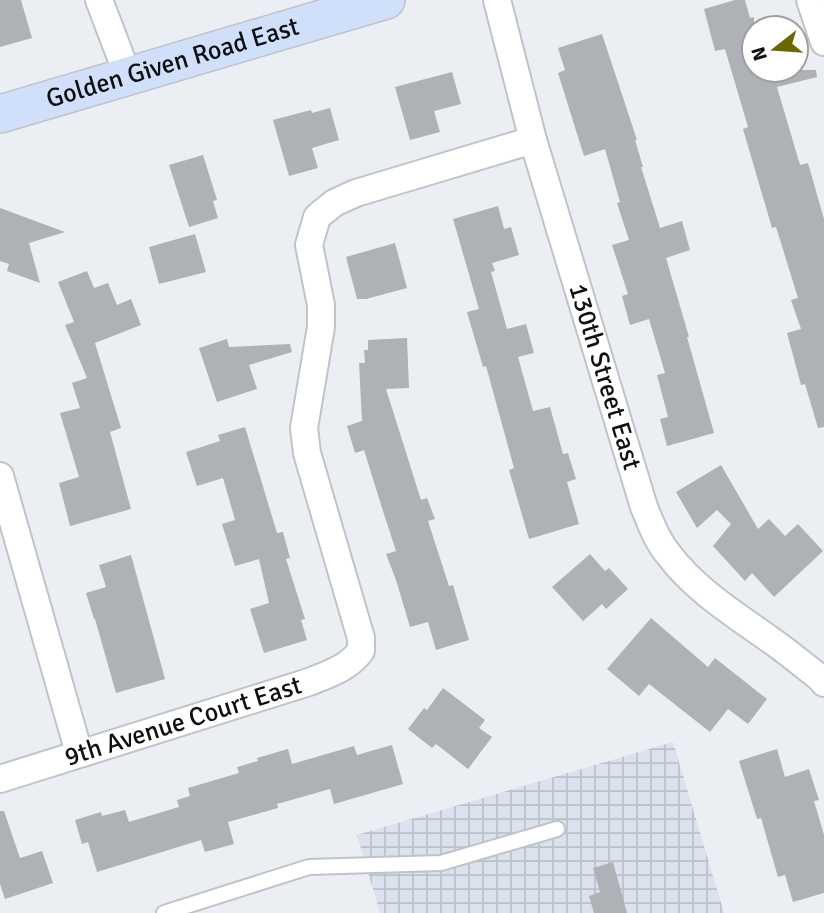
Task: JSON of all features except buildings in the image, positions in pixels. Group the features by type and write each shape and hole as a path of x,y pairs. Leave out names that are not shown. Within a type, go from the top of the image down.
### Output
{"street":[{"path":"99,0 128,76"},
{"name":"Golden Given Road East","path":"0,114 386,0"},
{"name":"130th Street East","path":"497,0 533,139 653,530 669,555 688,576 824,683"},
{"path":"810,0 824,42"},
{"name":"9th Avenue Court East","path":"0,779 309,682 342,668 355,659 361,651 361,638 307,453 304,428 321,327 321,305 309,245 313,228 317,217 334,203 356,193 533,139"},
{"path":"0,476 79,753"}],"lane":[{"path":"164,913 309,867 441,863 557,829"}],"shaded area":[{"path":"673,742 724,913 380,913 357,835"}]}
